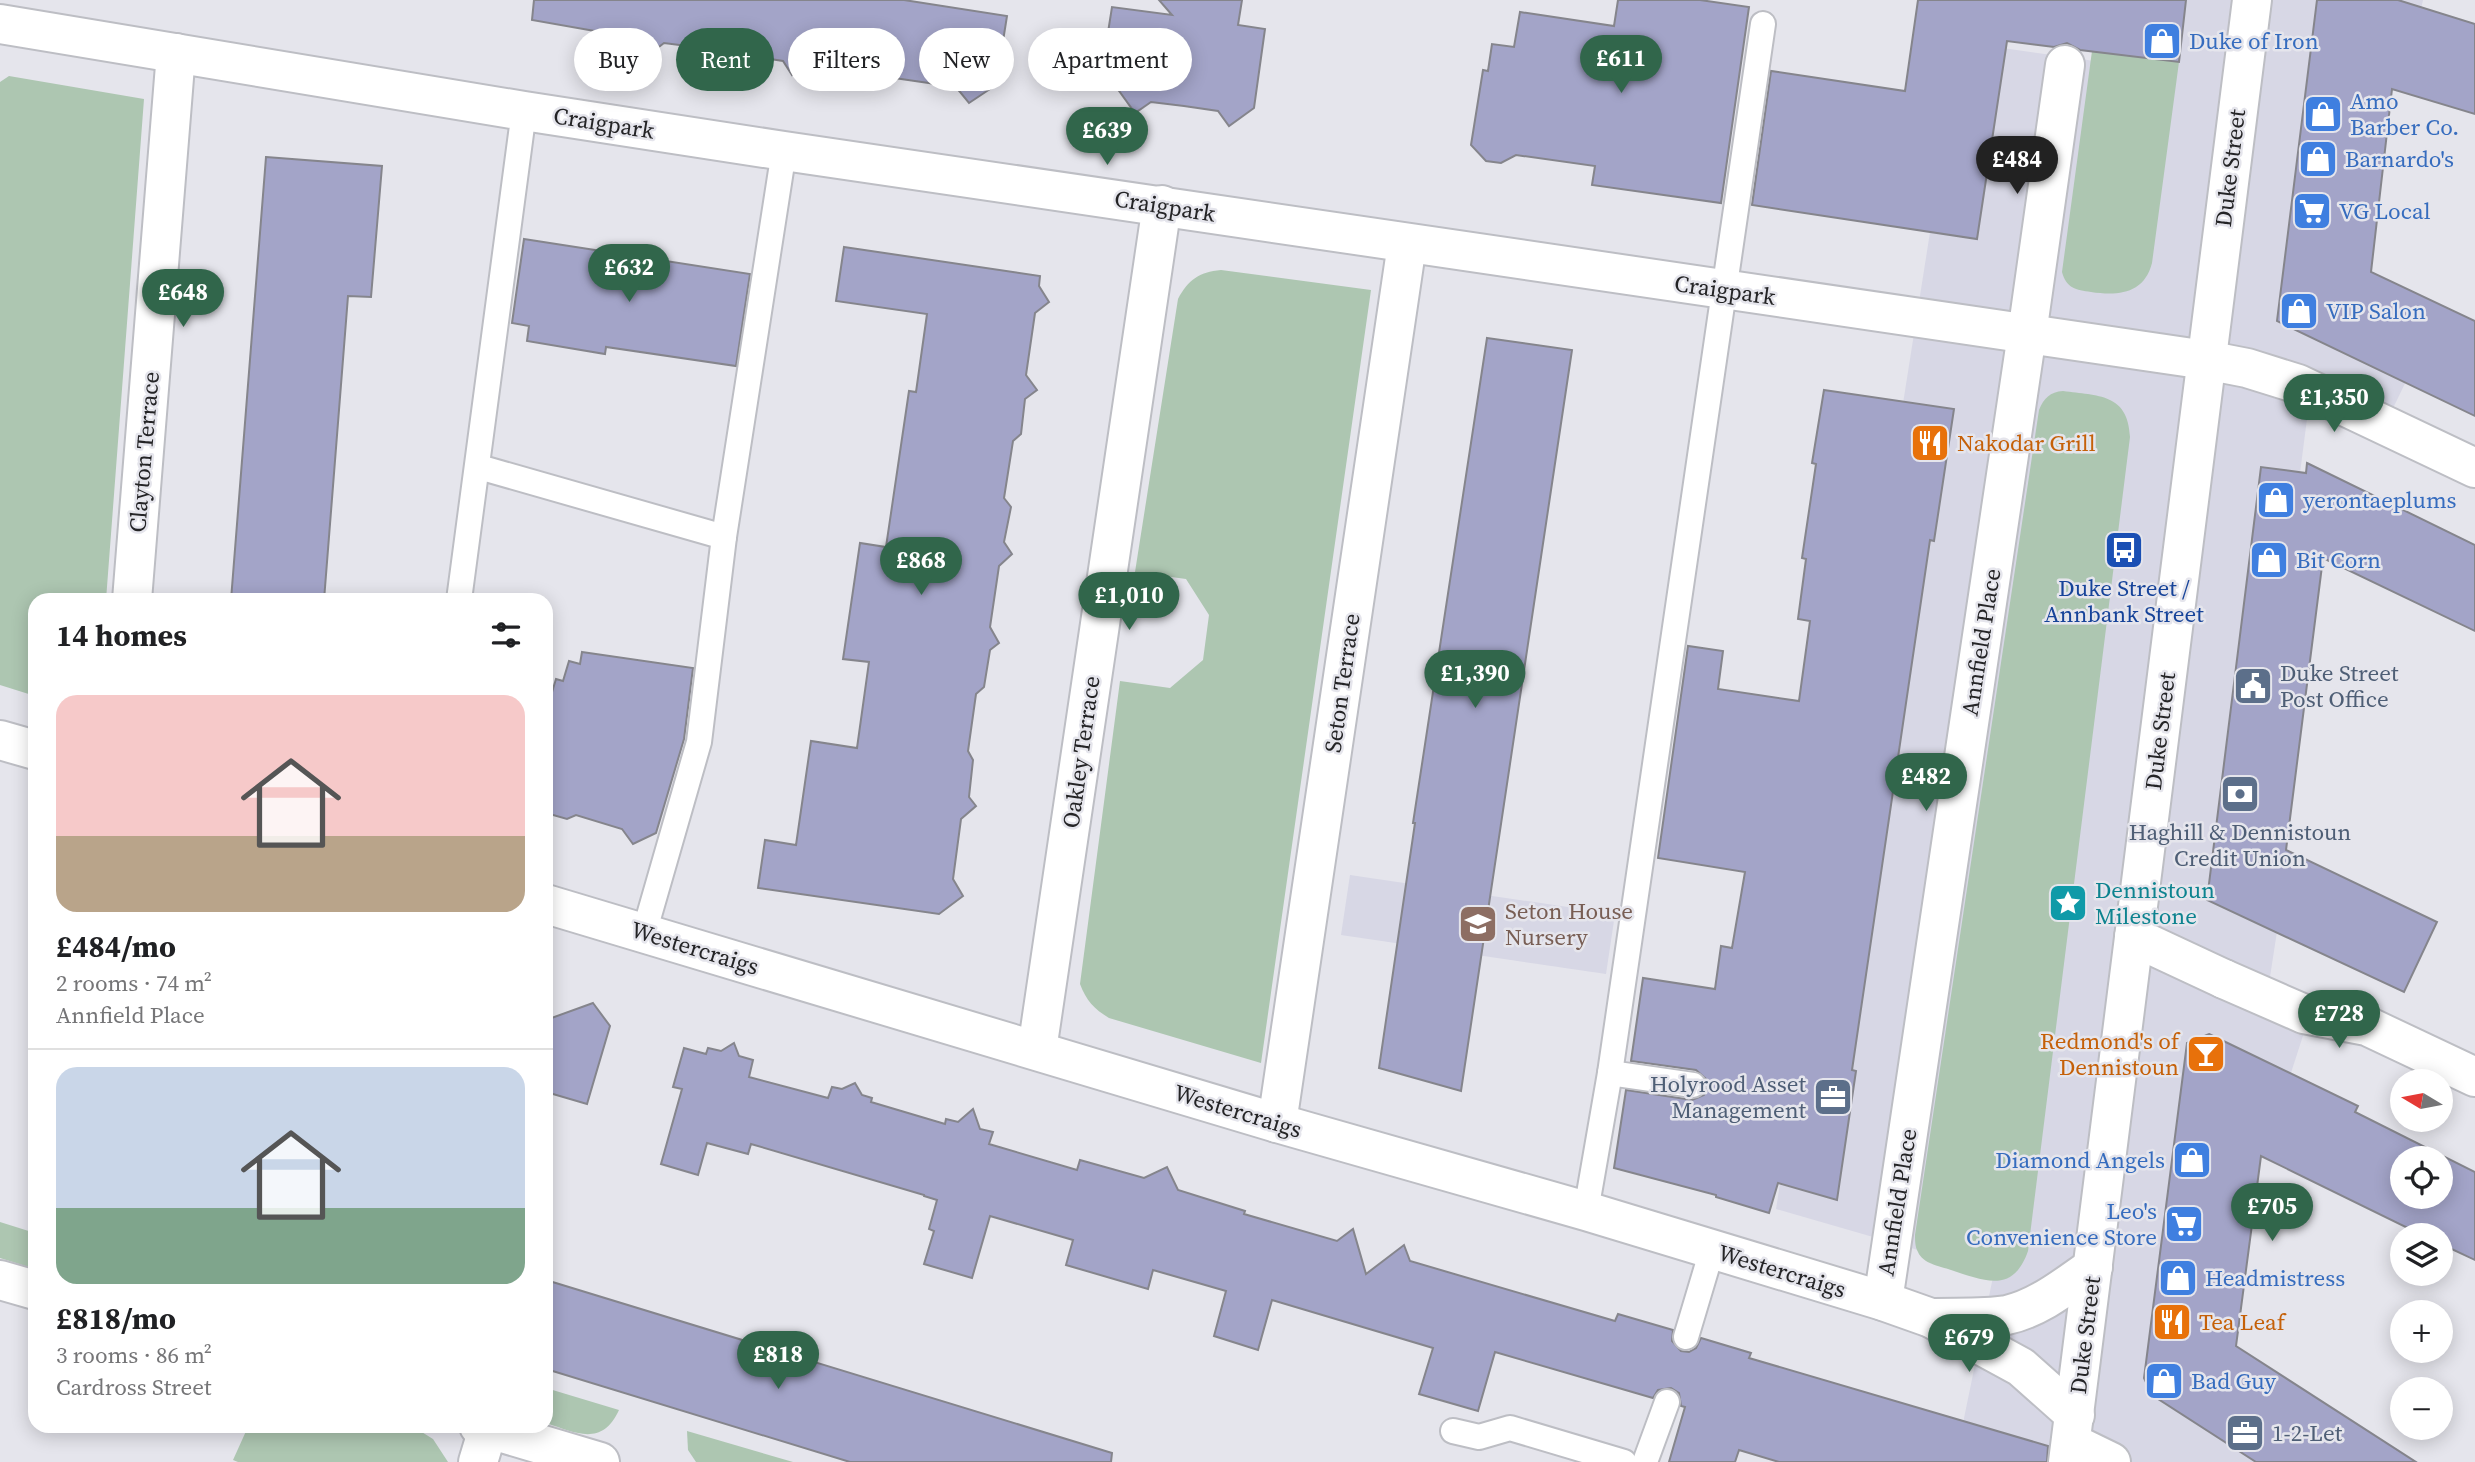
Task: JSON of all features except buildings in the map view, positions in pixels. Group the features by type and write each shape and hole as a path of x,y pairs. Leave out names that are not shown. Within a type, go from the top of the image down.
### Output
{"street":[{"name":"Duke Street","path":"2072,1440 2252,0"},
{"name":"Craigpark","path":"0,24 784,151 2206,360 2247,368 2298,384 2475,468"},
{"name":"Clayton Terrace","path":"133,593 176,53"},
{"name":"Annfield Place","path":"1883,1301 2065,65"},
{"name":"Oakley Terrace","path":"1037,1050 1162,205"},
{"name":"Seton Terrace","path":"1277,1123 1407,244"},
{"path":"0,740 28,748"},
{"name":"Westercraigs","path":"553,906 1277,1123 1586,1211 1931,1318 2021,1367 2072,1440 2111,1462"},
{"path":"2134,937 2304,1014 2367,1026 2475,1077"},
{"name":"Westercraigs","path":"1931,1318 2006,1315 2022,1310 2044,1300 2093,1267"},
{"path":"0,1280 28,1288"},
{"path":"481,1439 600,1462"}],"lane":[{"path":"1586,1211 1610,1073 1763,24"},
{"path":"460,593 479,467 524,111"},
{"path":"645,933 699,743 724,537 784,151"},
{"path":"479,467 724,537"},
{"path":"1610,1073 1693,1084"},
{"path":"1686,1337 1712,1250"},
{"path":"1645,1462 1667,1402"},
{"path":"1453,1430 1479,1437 1510,1428 1624,1462"}],"shaded area":[{"path":"2145,0 2423,0 2412,49 2358,34 2328,297 2425,342 2382,431 2310,396 2248,873 2284,886 2268,990 2311,1011 2278,1113 2228,1093 2191,1368 2350,1462 1955,1462 1994,1272 1776,1209 1960,42 2137,67"},
{"name":"Seton House Nursery","path":"1350,875 1615,914 1606,974 1341,935"}],"green space":[{"path":"2092,51 2179,62 2152,263 2143,281 2136,287 2111,294 2076,289 2066,282 2062,272"},
{"path":"9,76 144,99 107,593 28,593 28,694 0,685 0,82"},
{"path":"1221,270 1371,290 1261,1063 1109,1018 1091,1004 1080,984 1120,681 1170,688 1203,660 1209,615 1186,579 1135,572 1178,299 1195,278"},
{"path":"2063,391 2099,396 2117,404 2124,412 2130,437 2028,1251 2022,1265 2014,1274 1997,1281 1963,1274 1928,1262 1917,1250 1915,1235 2039,410 2048,396"},
{"path":"0,1222 28,1231 28,1267 0,1258"},
{"path":"553,1390 619,1410 605,1429 596,1433 553,1425"},
{"path":"687,1431 793,1462 696,1462 688,1450"},
{"path":"245,1433 423,1433 433,1439 448,1462 238,1462 233,1460"}],"place":[{"name":"Duke of Iron","path":"2162,41"},
{"name":"Amo Barber Co.","path":"2323,114"},
{"name":"Barnardo's","path":"2318,159"},
{"name":"VG Local","path":"2312,211"},
{"name":"VIP Salon","path":"2299,311"},
{"name":"Nakodar Grill","path":"1930,443"},
{"name":"yerontaeplums","path":"2276,500"},
{"name":"Duke Street / Annbank Street","path":"2124,550"},
{"name":"Bit Corn","path":"2269,560"},
{"name":"Duke Street Post Office","path":"2253,686"},
{"name":"Haghill & Dennistoun Credit Union","path":"2240,794"},
{"name":"Dennistoun Milestone","path":"2068,903"},
{"name":"Seton House Nursery","path":"1478,924"},
{"name":"Redmond's of Dennistoun","path":"2206,1054"},
{"name":"Holyrood Asset Management","path":"1833,1097"},
{"name":"Diamond Angels","path":"2192,1160"},
{"name":"Leo's Convenience Store","path":"2184,1224"},
{"name":"Headmistress","path":"2178,1278"},
{"name":"Tea Leaf","path":"2172,1322"},
{"name":"Bad Guy","path":"2164,1381"},
{"name":"1-2-Let","path":"2245,1433"}]}
